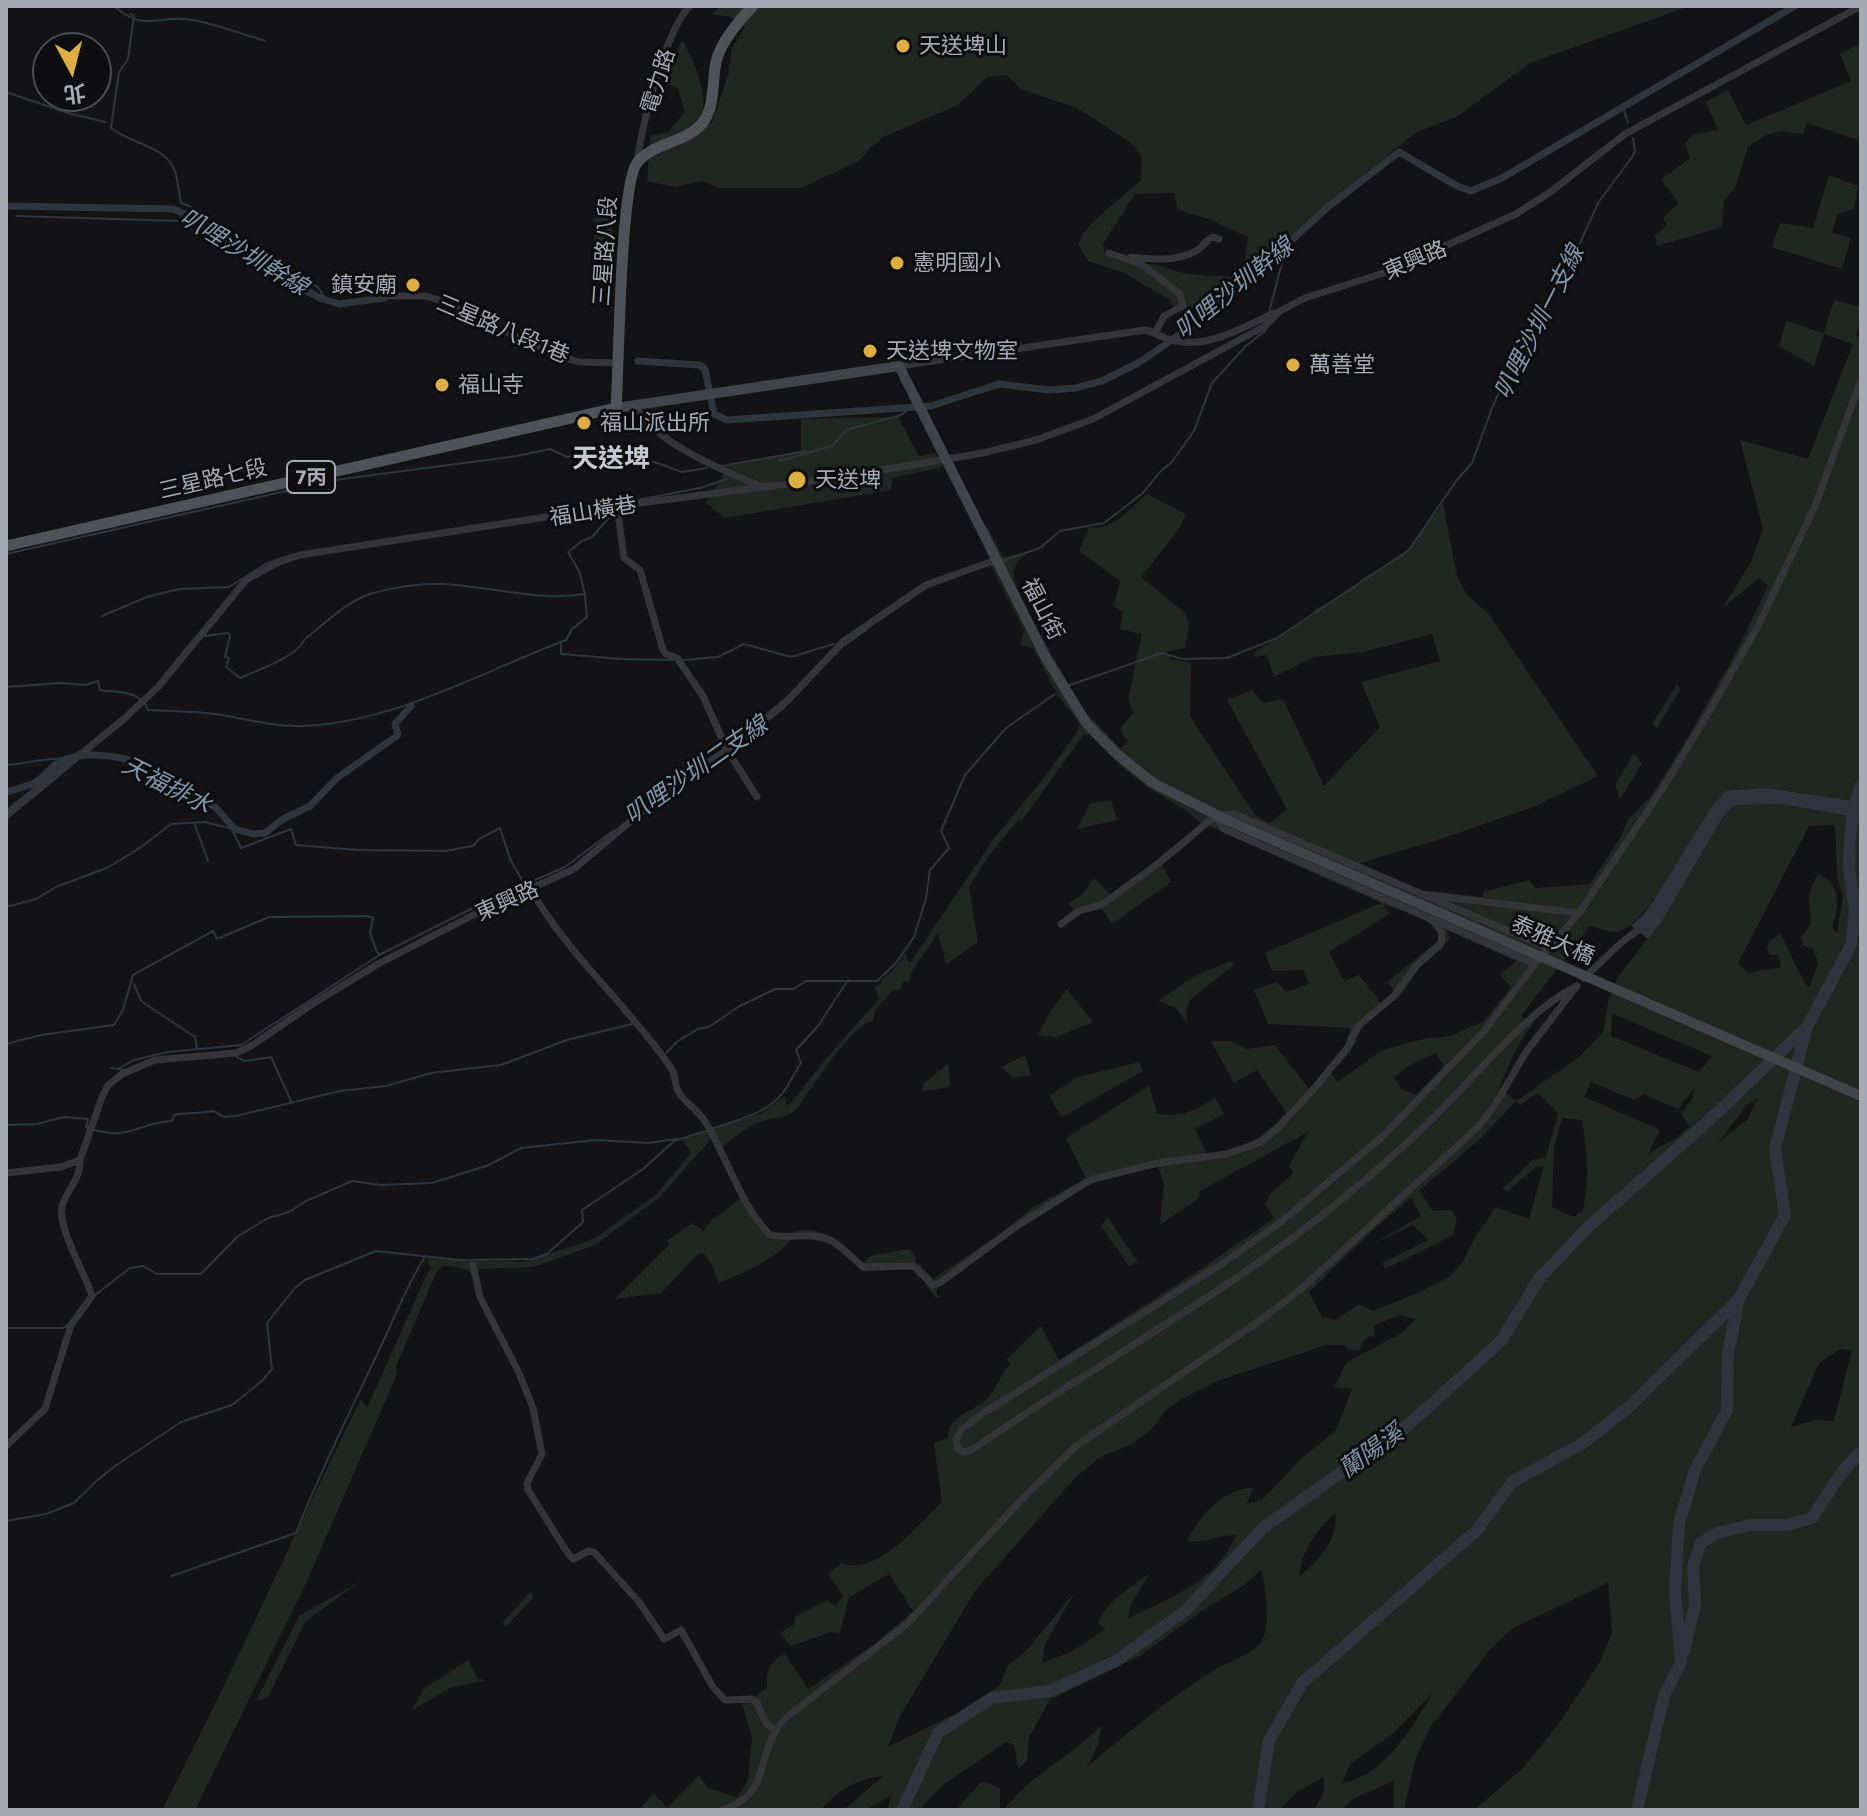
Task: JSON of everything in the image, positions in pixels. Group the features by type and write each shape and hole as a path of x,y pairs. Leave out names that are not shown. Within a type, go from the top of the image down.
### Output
{"main road":[{"path":"637,162 702,125 710,104 720,53 753,6"},
{"name":"三星路八段","path":"616,408 627,199 637,162"},
{"name":"三星路七段","path":"6,546 616,408"}],"street":[{"name":"電力路","path":"637,162 647,108 676,22 690,6"},
{"name":"東興路","path":"946,457 983,453 1036,440 1093,419 1265,326 1280,311 1305,298 1387,272 1516,214 1549,193 1633,129 1861,6"},
{"path":"1120,256 1161,260 1184,257 1198,251 1207,239 1219,239"},
{"path":"1109,253 1141,264 1180,294 1183,306 1164,316 1155,333"},
{"name":"三星路八段1巷","path":"387,296 425,296 439,300 554,355 579,362 619,363"},
{"path":"616,408 1145,330 1166,339 1190,343 1212,339 1280,311"},
{"name":"福山街","path":"899,366 1049,664 1087,724 1153,783 1229,821"},
{"path":"1577,986 1552,1002 1485,1063 1399,1150 1296,1236 1231,1282 972,1450 964,1452 958,1449 956,1439 962,1429 985,1412 1223,1263 1338,1176 1384,1135 1484,1031 1579,913 1671,776 1758,626 1815,506 1861,380"},
{"path":"635,405 640,417 652,428 713,467 762,487"},
{"name":"福山橫巷","path":"6,816 158,687 246,580 277,563 300,555 617,506 840,477 946,457"},
{"path":"727,492 735,476"},
{"path":"617,506 624,558 640,570 663,650 677,658 703,696 727,750 757,797"},
{"name":"東興路","path":"6,1446 45,1409 71,1325 92,1296 67,1233 62,1210 78,1177 80,1160 108,1085 122,1074 155,1060 236,1053 378,964 483,910 574,869 670,788 727,750 788,700 844,641 926,585 996,560"},
{"name":"福山街","path":"1215,816 1235,814 1548,948"},
{"path":"1061,924 1079,911 1103,904 1215,816"},
{"name":"福山街","path":"1215,816 1224,829 1535,964"},
{"name":"泰雅大橋","path":"1229,821 1861,1096"},
{"path":"531,890 573,952 627,1011 673,1071 677,1090 705,1121 739,1192 769,1234 776,1237 821,1237 834,1242 863,1267 913,1266 933,1285 1025,1220 1090,1180 1158,1163 1227,1154 1261,1142 1318,1084 1348,1047 1358,1026 1393,997 1417,965 1441,944 1442,932 1432,919"},
{"path":"1418,893 1579,913"},
{"path":"723,1810 743,1801 756,1787 775,1730 802,1703 907,1624 984,1539 1076,1446 1301,1289 1470,1135 1495,1105 1526,1052 1577,986 1637,931"},
{"path":"6,1173 61,1167 80,1160"},
{"path":"473,1265 480,1297 519,1373 533,1408 542,1454 527,1483 528,1490 571,1558 594,1552 639,1602 664,1639 681,1630 713,1687 725,1700 752,1699 766,1723 775,1730"}],"shaded area":[{"path":"720,6 1690,6 1530,63 1458,116 1415,133 1242,277 1248,237 1180,210 1174,193 1135,194 1103,244 1105,254 1117,260 1157,265 1186,274 1241,278 1202,310 1172,306 1171,300 1122,272 1088,261 1078,244 1084,232 1141,180 1142,157 1130,142 1077,108 1021,89 1007,75 987,77 958,105 885,136 859,161 801,188 719,188 703,181 675,187 647,181 650,136 668,132 685,112 678,89 664,82 682,40 699,79 703,121 712,123 728,75 732,48 745,27 728,16 711,15"},
{"path":"1861,43 1861,141 1807,123 1803,134 1781,131 1766,135 1748,147 1735,188 1724,199 1722,227 1657,246 1655,235 1667,225 1663,218 1679,203 1661,180 1690,158 1685,143 1694,134 1718,130 1706,102 1728,90 1746,125 1851,81 1840,54"},
{"path":"1829,175 1858,186 1854,209 1837,214 1832,233 1851,238 1842,269 1772,247 1780,223 1813,228"},
{"path":"595,214 613,215 612,254 593,253"},
{"path":"1834,300 1861,307 1856,335 1861,339 1861,802 1767,788 1712,806 1671,876 1644,912 1620,931 1590,926 1521,1016 1533,1023 1516,1049 1499,1088 1516,1101 1578,1058 1603,1032 1609,999 1618,977 1664,918 1724,815 1735,805 1781,804 1861,818 1861,1810 1474,1810 1523,1768 1557,1726 1601,1660 1612,1632 1608,1583 1515,1627 1493,1646 1429,1729 1415,1761 1404,1810 1394,1810 1394,1780 1359,1796 1342,1810 1314,1810 1324,1792 1324,1777 1297,1792 1279,1810 1004,1810 1026,1786 1101,1726 1098,1745 1087,1767 1181,1692 1257,1647 1264,1636 1267,1617 1261,1570 1243,1586 1203,1610 1141,1655 1050,1700 1029,1737 1027,1761 1018,1769 1014,1745 1006,1742 944,1784 919,1810 887,1810 892,1795 865,1810 844,1810 883,1776 848,1787 821,1810 639,1810 654,1793 667,1808 699,1775 707,1787 737,1798 748,1780 752,1737 741,1699 752,1699 767,1687 772,1663 785,1654 808,1689 876,1643 913,1611 889,1574 849,1597 840,1633 831,1632 791,1646 780,1633 794,1625 795,1617 827,1600 835,1606 843,1596 828,1574 841,1563 855,1566 883,1556 942,1502 934,1443 948,1438 949,1430 957,1419 988,1398 1010,1365 1007,1359 1041,1326 1059,1360 1274,1218 1265,1204 1271,1193 1294,1173 1289,1166 1308,1132 1200,1191 1199,1198 1160,1225 1164,1185 1158,1166 1099,1181 1019,1226 939,1286 936,1292 941,1299 934,1296 916,1270 864,1272 832,1246 816,1240 791,1239 767,1260 719,1283 703,1253 698,1254 661,1293 615,1299 669,1245 667,1241 692,1223 703,1231 740,1199 711,1139 659,1198 595,1245 534,1267 480,1269 476,1279 465,1269 442,1266 436,1273 396,1366 397,1374 307,1581 195,1810 162,1810 361,1399 367,1408 431,1268 426,1258 523,1262 595,1238 656,1195 691,1153 682,1140 762,1113 785,1096 786,1106 791,1103 879,999 875,987 881,984 881,980 905,953 910,963 993,840 1077,732 1080,724 1057,694 1033,648 1020,645 1024,631 991,566 978,531 987,526 1003,557 1033,551 1015,567 1016,586 1022,602 1082,709 1120,748 1128,742 1120,729 1133,713 1128,699 1142,634 1120,629 1123,612 1114,606 1120,581 1079,551 1089,527 1097,528 1113,522 1147,494 1186,514 1179,529 1141,577 1185,613 1189,624 1185,648 1166,652 1171,659 1191,663 1190,716 1255,815 1270,823 1287,809 1227,700 1252,690 1263,703 1283,699 1324,786 1380,727 1361,682 1440,661 1432,634 1363,652 1313,657 1274,677 1267,655 1254,657 1255,652 1316,614 1314,610 1394,561 1408,549 1443,504 1457,576 1467,595 1488,613 1598,776 1533,807 1360,863 1419,890 1483,897 1483,892 1529,880 1535,888 1590,884 1621,837 1628,820 1651,796 1682,747 1733,658 1768,586 1759,578 1722,609 1751,562 1763,529 1740,440 1808,459 1853,344 1824,334 1814,366 1779,346 1786,321 1824,333","holes":["1084,734 1089,735 1132,775 1201,823 1159,860 1110,894 1094,878 1083,894 1068,904 1078,914 1102,909 1112,924 1171,882 1162,865 1209,826 1381,903 1265,953 1272,971 1303,970 1309,984 1286,992 1277,982 1254,990 1268,1024 1350,1028 1345,1046 1309,1089 1275,1045 1247,1049 1231,1041 1211,1041 1234,1083 1257,1070 1286,1112 1269,1129 1251,1142 1207,1154 1195,1129 1224,1114 1215,1097 1188,1112 1164,1115 1157,1113 1149,1086 1066,1138 1086,1178 1032,1208 933,1279 920,1264 915,1263 916,1258 909,1249 872,1255 863,1263 826,1235 808,1230 774,1233 752,1207 722,1147 754,1124 795,1110 844,1044 864,1025 873,1021 875,1011 893,990 899,990 904,981 909,982 912,971 938,933 946,964 978,942 969,887 990,854 1019,819 1022,820","1835,825 1837,877 1843,897 1837,934 1832,927 1837,904 1835,889 1818,874 1809,897 1810,923 1801,937 1804,946 1813,949 1818,963 1809,988 1780,934 1769,941 1767,950 1770,955 1779,955 1781,967 1748,973 1738,963 1809,826","1383,904 1424,920 1440,939 1387,982 1395,992 1381,1003 1359,975 1344,981 1329,952 1389,914","1447,930 1516,961 1500,975 1511,987 1484,1021 1451,1036 1424,1039 1382,1050 1338,1082 1331,1072 1351,1051 1363,1025 1402,994 1419,968 1450,939","1612,1014 1712,1056 1699,1072 1611,1036","1436,1053 1444,1066 1416,1095 1401,1089 1394,1077 1410,1065","1591,1082 1634,1100 1644,1094 1678,1109 1694,1088 1693,1098 1681,1114 1690,1126 1648,1154 1660,1130 1584,1097","1538,1093 1558,1113 1546,1157 1532,1160 1503,1188 1507,1192 1536,1167 1544,1166 1529,1219 1496,1207 1462,1263 1449,1277 1373,1311 1359,1304 1335,1320 1322,1317 1309,1292 1411,1198 1421,1216 1373,1244 1413,1225 1429,1240 1382,1263 1385,1269 1453,1235 1457,1219 1452,1210 1433,1211 1419,1191 1482,1137 1516,1101 1520,1105","1758,1098 1748,1119 1718,1143 1747,1105","1562,1118 1582,1120 1585,1144 1587,1176 1583,1211 1573,1217 1552,1207 1554,1148","1400,1315 1416,1319 1400,1334 1347,1362 1334,1387 1352,1389 1336,1430 1300,1460 1262,1500 1247,1504 1253,1488 1242,1489 1222,1498 1205,1514 1187,1541 1236,1535 1228,1551 1204,1577 1175,1596 1127,1619 1132,1602 1150,1573 1107,1608 1098,1623 1105,1629 1073,1651 1042,1663 1045,1644 1075,1592 1024,1653 1008,1665 1000,1685 959,1712 888,1747 900,1716 975,1591 1075,1478 1100,1457 1130,1445 1153,1428 1166,1410 1181,1399 1220,1380 1326,1345 1344,1345 1349,1350 1360,1350 1370,1336 1375,1337 1373,1326","1840,1349 1852,1350 1834,1421 1815,1420 1791,1427 1819,1363","1335,1513 1331,1540 1314,1564 1300,1576 1306,1550","1432,1694 1406,1735 1383,1761 1357,1779 1342,1783 1350,1764 1391,1735"]},
{"path":"898,417 919,456 936,453 943,467 892,478 891,490 725,518 706,503 728,466 801,451 801,419"},
{"path":"1677,684 1680,690 1657,728 1652,724"},
{"path":"1634,753 1642,764 1620,799 1615,785"},
{"path":"1767,788 1861,802 1861,818 1781,804 1735,805 1724,815 1664,918 1648,939 1631,926 1654,900 1712,806 1726,791"},
{"path":"1111,800 1117,820 1077,829 1090,804"},
{"path":"1231,961 1234,965 1190,1000 1186,1011 1187,1023 1176,1008 1158,1001 1193,977"},
{"path":"1067,989 1093,1022 1056,1037 1038,1035 1050,1012"},
{"path":"1025,1055 1031,1075 1013,1078 1002,1067"},
{"path":"1139,1062 1143,1071 1062,1117 1049,1096 1078,1077"},
{"path":"948,1064 950,1087 922,1091 923,1084"},
{"path":"1108,1218 1138,1262 1129,1266 1101,1226"},
{"path":"361,1581 305,1622 268,1697 256,1701 299,1616"},
{"path":"530,1592 534,1597 506,1627 503,1622"},
{"path":"468,1660 478,1679 486,1680 450,1688 411,1711 424,1689"},
{"path":"981,1782 1000,1788 1000,1810 956,1810"}],"waterway":[{"path":"114,6 136,19 198,21 265,41"},
{"name":"叭哩沙圳幹線","path":"638,361 700,365 705,369 714,414 727,420 931,406 999,384 1049,390 1076,388 1102,381 1140,362 1190,327 1254,275 1328,207 1399,152 1471,191 1502,178 1795,6"},
{"path":"130,14 134,15 128,59 119,72 111,128 164,156 175,171 181,203 194,208 270,262 318,287 322,298"},
{"path":"6,92 105,122"},
{"name":"叭哩沙圳一支線","path":"1623,108 1628,123"},
{"name":"叭哩沙圳一支線","path":"1070,685 1162,653 1182,659 1227,658 1277,638 1409,550 1456,481 1472,463 1515,357 1567,272 1598,203 1632,157 1635,151 1633,138"},
{"name":"叭哩沙圳幹線","path":"6,206 173,209 195,218 250,258 320,298 339,304 385,298"},
{"path":"16,216 179,221 182,216 268,274 321,301"},
{"name":"叭哩沙圳二支線","path":"1269,312 1287,244"},
{"name":"叭哩沙圳二支線","path":"1002,561 1040,548 1060,531 1104,523 1143,493 1171,463 1194,431 1212,383 1246,346 1266,330"},
{"path":"779,461 832,446 846,430 901,415 911,408"},
{"path":"6,554 335,480 550,449 567,457 612,447 682,472 707,468"},
{"path":"722,466 806,451"},
{"path":"637,500 700,488 727,479"},
{"path":"205,636 228,633 225,657 229,658 226,667 240,678 294,652 304,640 344,608 380,591 435,584 536,595 585,594 579,571 568,552 592,537 614,512"},
{"path":"102,616 147,597 179,589 229,587 267,563 291,555"},
{"path":"6,687 61,683 85,685 98,681 100,690 134,696 148,710 207,713 289,726 334,723 368,716 436,694 566,640 572,629 587,617 585,595"},
{"name":"叭哩沙圳二支線","path":"845,645 866,630"},
{"path":"561,644 561,654 672,660"},
{"path":"683,660 718,657 744,644 791,657 834,644"},
{"name":"叭哩沙圳一支線","path":"666,1053 698,1029 709,1027 738,1007 775,989 794,989 806,981 877,981 895,964 914,937 926,898 930,870 949,848 941,831 965,775 1006,728 1055,694"},
{"name":"天福排水","path":"6,792 36,782 53,766 69,758 87,755 116,757 134,761 215,807 235,829 253,834 265,833 283,819 310,806 337,778 398,735 395,724 411,706"},
{"name":"叭哩沙圳二支線","path":"765,723 785,707"},
{"name":"天福排水","path":"6,811 79,751"},
{"path":"6,765 66,759"},
{"name":"蘭陽溪","path":"902,1810 938,1733 992,1698 1050,1691 1116,1661 1185,1611 1264,1527 1407,1426 1501,1341 1539,1279 1587,1228 1705,1124 1807,1027 1851,945 1855,911 1849,868 1850,838 1861,785"},
{"path":"6,907 36,899 56,887 109,867 171,824 206,822 232,829 241,848 291,829 296,845 358,850 445,851 473,846 479,839 500,828 510,859 533,899"},
{"path":"195,825 208,861"},
{"path":"118,1069 134,1060 167,1052 241,1045 381,954 493,898 565,867 614,830"},
{"name":"叭哩沙圳二支線","path":"6,1044 41,1035 114,1025 123,1010 133,975 213,931 217,939 269,917 373,918 370,933 379,954"},
{"name":"叭哩沙圳一支線","path":"712,1129 758,1112 781,1095 801,1063 796,1050 818,1026 848,980"},
{"path":"134,984 141,1001 195,1037 197,1048"},
{"path":"6,1125 37,1124 64,1117 88,1119 86,1127 123,1133 172,1121 174,1115 179,1114 214,1111 224,1117 236,1116 340,1091 386,1086 431,1073 501,1065 567,1040 632,1024"},
{"name":"蘭陽溪","path":"1637,1810 1664,1696 1681,1662 1675,1592 1679,1524 1695,1470 1727,1410 1728,1353 1739,1299 1785,1215 1775,1149 1806,1030"},
{"path":"237,1057 245,1061 271,1057 292,1103"},
{"path":"111,1068 125,1070"},
{"name":"叭哩沙圳一支線","path":"6,1521 46,1514 74,1503 115,1466 181,1422 232,1405 272,1369 267,1323 305,1280 376,1251 460,1260 533,1259 547,1254 583,1222 582,1210 643,1169 674,1141 706,1131"},
{"path":"94,1296 130,1268 143,1266 157,1274 201,1274 237,1237 268,1218 289,1212 352,1181 381,1185 432,1183 489,1165 521,1148 596,1140 648,1143 677,1139"},
{"path":"171,1576 296,1533 407,1289 425,1257"},
{"name":"蘭陽溪","path":"1258,1810 1269,1741 1302,1683 1477,1530 1512,1482 1583,1443 1629,1407 1739,1299"},
{"path":"6,1328 63,1328 69,1324"},
{"name":"蘭陽溪","path":"1684,1651 1695,1605 1693,1566 1701,1543 1717,1533 1750,1525 1787,1525 1812,1518 1840,1475 1861,1454"}],"place":[{"name":"天送埤山","path":"903,46"},
{"name":"憲明國小","path":"897,263"},
{"name":"鎮安廟","path":"413,285"},
{"name":"天送埤文物室","path":"870,351"},
{"name":"萬善堂","path":"1293,365"},
{"name":"福山寺","path":"442,385"},
{"name":"福山派出所","path":"584,423"},
{"name":"天送埤","path":"797,480"}],"district":[{"name":"天送埤","path":"611,458"}]}
